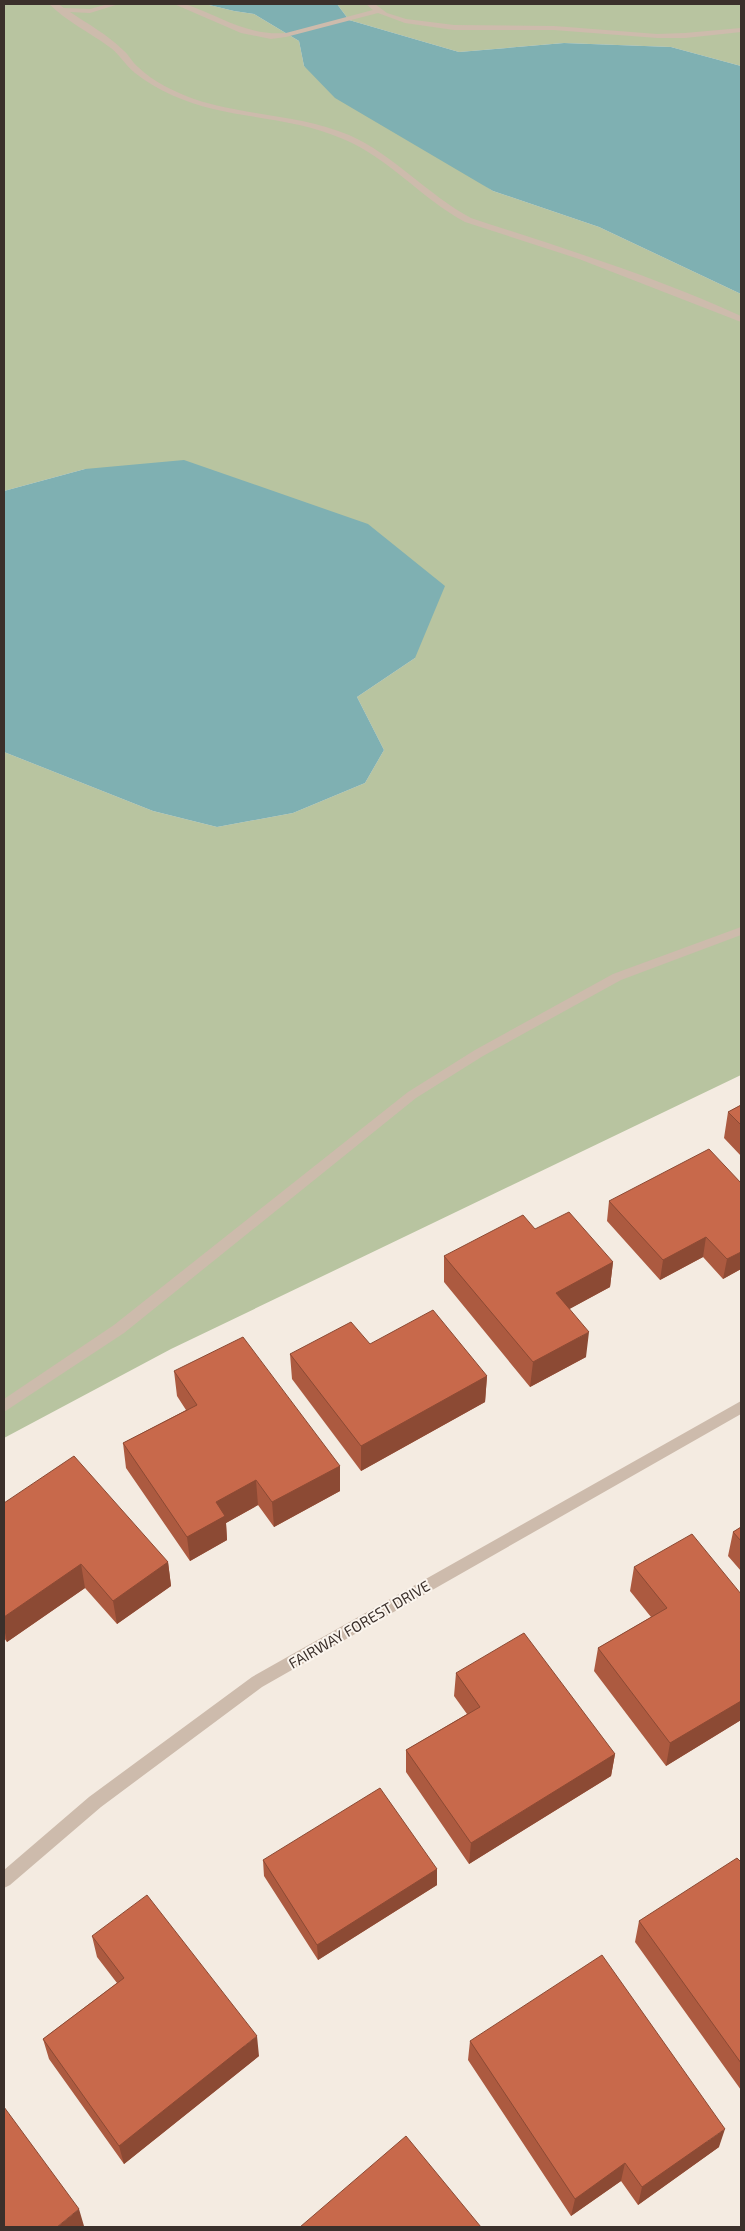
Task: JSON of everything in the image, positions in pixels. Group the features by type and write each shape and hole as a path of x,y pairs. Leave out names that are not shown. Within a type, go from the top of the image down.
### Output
{"street":[{"path":"53,4 121,52 136,70 147,79 190,100 216,107 320,127 346,137 365,146 451,211 468,220 599,263 741,318"},
{"path":"62,9 82,12 99,10 115,4"},
{"path":"178,4 253,35 270,37 286,35 377,11"},
{"path":"370,4 377,11 422,24 479,28 551,28 667,36 741,30"},
{"path":"90,29 90,20 99,10"},
{"path":"4,1406 119,1329 412,1095 479,1053 617,977 741,930"},
{"name":"FAIRWAY FOREST DRIVE","path":"4,1880 95,1802 256,1682 741,1406"}],"green space":[{"path":"4,4 205,4 254,14 299,41 304,66 493,191 599,227 741,294 741,1075 171,1349 4,1438 4,752 153,811 217,827 293,813 365,783 384,750 357,697 415,658 85,469 4,491"},
{"path":"337,4 741,4 741,66 671,47 564,43 459,52 349,20"}],"water":[{"path":"205,4 337,4 349,20 459,52 564,43 671,47 741,66 741,294 599,227 493,191 335,98 304,66 299,41 254,14"},
{"path":"184,460 368,524 445,586 415,658 357,697 384,750 365,783 293,813 217,827 153,811 4,752 4,491 85,469"}],"building":[{"path":"741,1105 741,1125 728,1112"},
{"path":"709,1149 741,1183 741,1252 727,1259 706,1237 663,1260 609,1201"},
{"path":"569,1212 613,1262 556,1293 589,1332 533,1362 444,1256 523,1215 535,1229"},
{"path":"433,1310 487,1376 361,1446 290,1354 351,1322 370,1344"},
{"path":"243,1337 340,1466 272,1502 256,1480 216,1502 225,1516 187,1537 123,1443 197,1405 174,1371"},
{"path":"74,1456 168,1562 113,1601 81,1564 4,1617 4,1503"},
{"path":"741,1527 741,1541 733,1532"},
{"path":"692,1534 741,1594 741,1701 670,1743 598,1648 667,1608 634,1567"},
{"path":"524,1633 615,1754 471,1843 406,1750 480,1707 456,1673"},
{"path":"380,1788 437,1869 317,1945 263,1860"},
{"path":"737,1858 741,1862 741,2063 639,1921"},
{"path":"147,1895 257,2036 119,2146 43,2039 124,1978 92,1936"},
{"path":"602,1955 725,2129 642,2187 625,2163 575,2199 470,2041"},
{"path":"4,2107 79,2209 57,2227 4,2227"},
{"path":"406,2136 481,2227 300,2227"}]}
